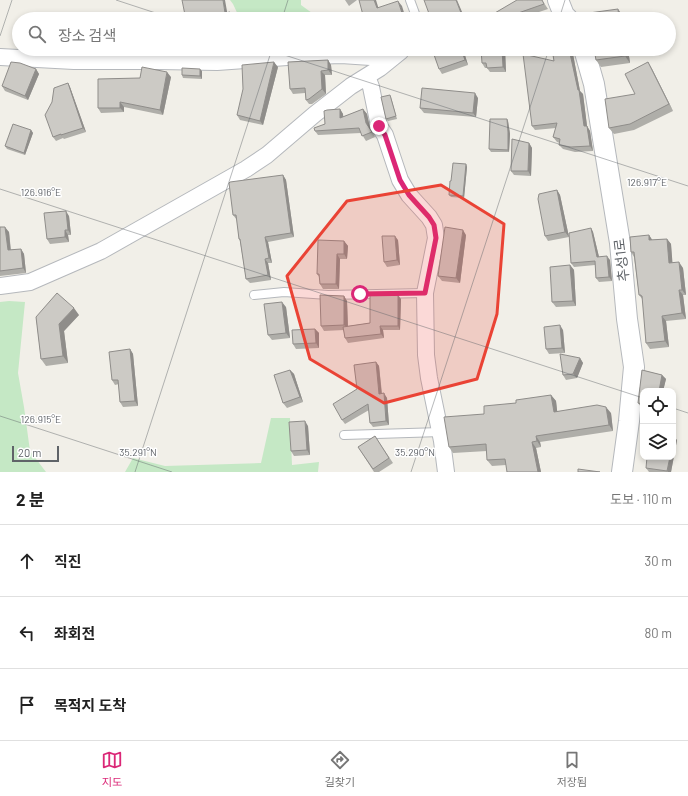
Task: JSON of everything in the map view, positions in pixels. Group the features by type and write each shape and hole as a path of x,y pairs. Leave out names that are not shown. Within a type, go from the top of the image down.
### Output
{"street":[{"path":"558,0 563,12"},
{"path":"0,57 74,61 217,62 323,56"},
{"path":"356,56 376,56"},
{"path":"0,286 30,282 101,251 246,168 267,155 350,86 397,56"},
{"name":"추성1로","path":"586,56 594,84 620,243 627,319 634,367 622,472"},
{"path":"367,76 371,87 379,126 385,135 400,180 409,195 429,217 434,225 436,238 425,293 426,355 429,378 441,432 446,472"}],"lane":[{"path":"410,0 414,12"},
{"path":"254,295 284,292 328,295 425,293"},
{"path":"344,435 441,432"}],"highlighted area":[{"path":"441,185 504,224 497,314 477,379 384,403 310,359 287,276 347,201"}],"green space":[{"path":"230,0 301,0 301,5 311,12 237,12"},
{"path":"0,302 25,302 18,373 30,451 46,472 0,472"},
{"path":"271,418 290,418 292,465 319,462 318,472 125,472 133,458 165,466 261,463"}],"building":[{"path":"182,0 223,0 225,12 184,12"},
{"path":"359,0 374,0 377,8 398,1 402,12 362,12"},
{"path":"424,0 456,0 461,12 428,12"},
{"path":"517,0 542,0 544,4 521,12 497,12"},
{"path":"618,9 618,12 596,12"},
{"path":"434,56 464,56 465,60 439,69"},
{"path":"482,56 502,56 503,67 487,68 486,63 482,63"},
{"path":"523,56 532,56 554,61 553,56 571,56 579,90 584,126 587,126 590,146 571,147 559,145 560,139 553,137 557,123 532,126"},
{"path":"595,56 625,56 596,60"},
{"path":"328,60 328,70 321,71 322,89 309,99 306,100 305,88 290,89 288,62"},
{"path":"11,62 20,63 36,69 25,96 2,86"},
{"path":"274,62 260,121 237,115 243,89 242,65"},
{"path":"648,62 669,104 630,124 609,128 605,99 635,94 625,74"},
{"path":"142,67 167,72 160,110 120,102 120,108 98,108 98,79 140,78"},
{"path":"182,68 200,69 200,76 182,75"},
{"path":"68,83 83,128 53,137 45,115 52,102 54,88"},
{"path":"422,88 475,93 473,113 420,108"},
{"path":"390,95 396,116 386,119 381,97"},
{"path":"340,109 340,118 363,109 366,123 372,132 362,136 359,128 315,131 314,128 325,124 324,111"},
{"path":"490,119 507,119 508,150 489,149"},
{"path":"13,124 31,130 24,153 5,146"},
{"path":"512,139 529,143 528,171 511,171"},
{"path":"453,163 466,164 463,196 449,195"},
{"path":"283,175 291,233 265,237 269,258 265,259 268,275 246,279 236,215 233,215 229,183"},
{"path":"557,190 565,232 545,236 538,199 539,194"},
{"path":"66,211 68,230 65,230 65,237 47,239 44,213"},
{"path":"0,227 5,227 8,250 21,249 23,268 0,271"},
{"path":"445,227 463,230 456,278 438,276"},
{"path":"591,228 597,257 607,256 609,277 596,278 595,261 571,263 569,233"},
{"path":"649,235 649,240 667,239 669,263 679,262 682,290 679,290 682,313 662,316 665,341 646,343 642,296 639,295 634,252 631,252 630,237"},
{"path":"382,236 395,236 397,260 384,262"},
{"path":"318,240 344,241 344,254 337,254 336,284 320,284 319,274 317,274"},
{"path":"570,265 573,301 552,302 550,267"},
{"path":"57,293 74,308 59,324 63,356 41,359 36,317"},
{"path":"320,295 344,296 344,325 321,326"},
{"path":"370,295 398,295 398,326 380,326 381,334 345,338 343,327 370,323"},
{"path":"282,302 286,333 268,335 264,304"},
{"path":"560,325 562,348 546,349 544,327"},
{"path":"315,329 316,343 293,344 292,330"},
{"path":"130,349 135,401 120,402 118,380 112,380 109,352"},
{"path":"560,354 580,358 573,374 563,375"},
{"path":"376,362 379,394 384,393 386,421 370,423 368,404 342,420 333,404 357,389 354,365"},
{"path":"290,370 300,397 283,403 274,375"},
{"path":"642,370 662,375 660,388 640,388 640,403 638,403"},
{"path":"551,395 554,412 597,405 606,407 609,425 536,436 537,441 532,442 538,472 507,472 505,459 487,460 486,444 449,447 444,417 484,414 484,406 516,403 516,400"},
{"path":"305,421 307,450 291,451 289,422"},
{"path":"375,436 389,458 373,469 358,447"},
{"path":"647,460 669,460 667,471 646,468"},
{"path":"578,469 600,472 578,472"}],"route":[{"path":"360,294 425,293 436,238 434,225 429,217 409,195 400,180 385,135 379,126"}]}
